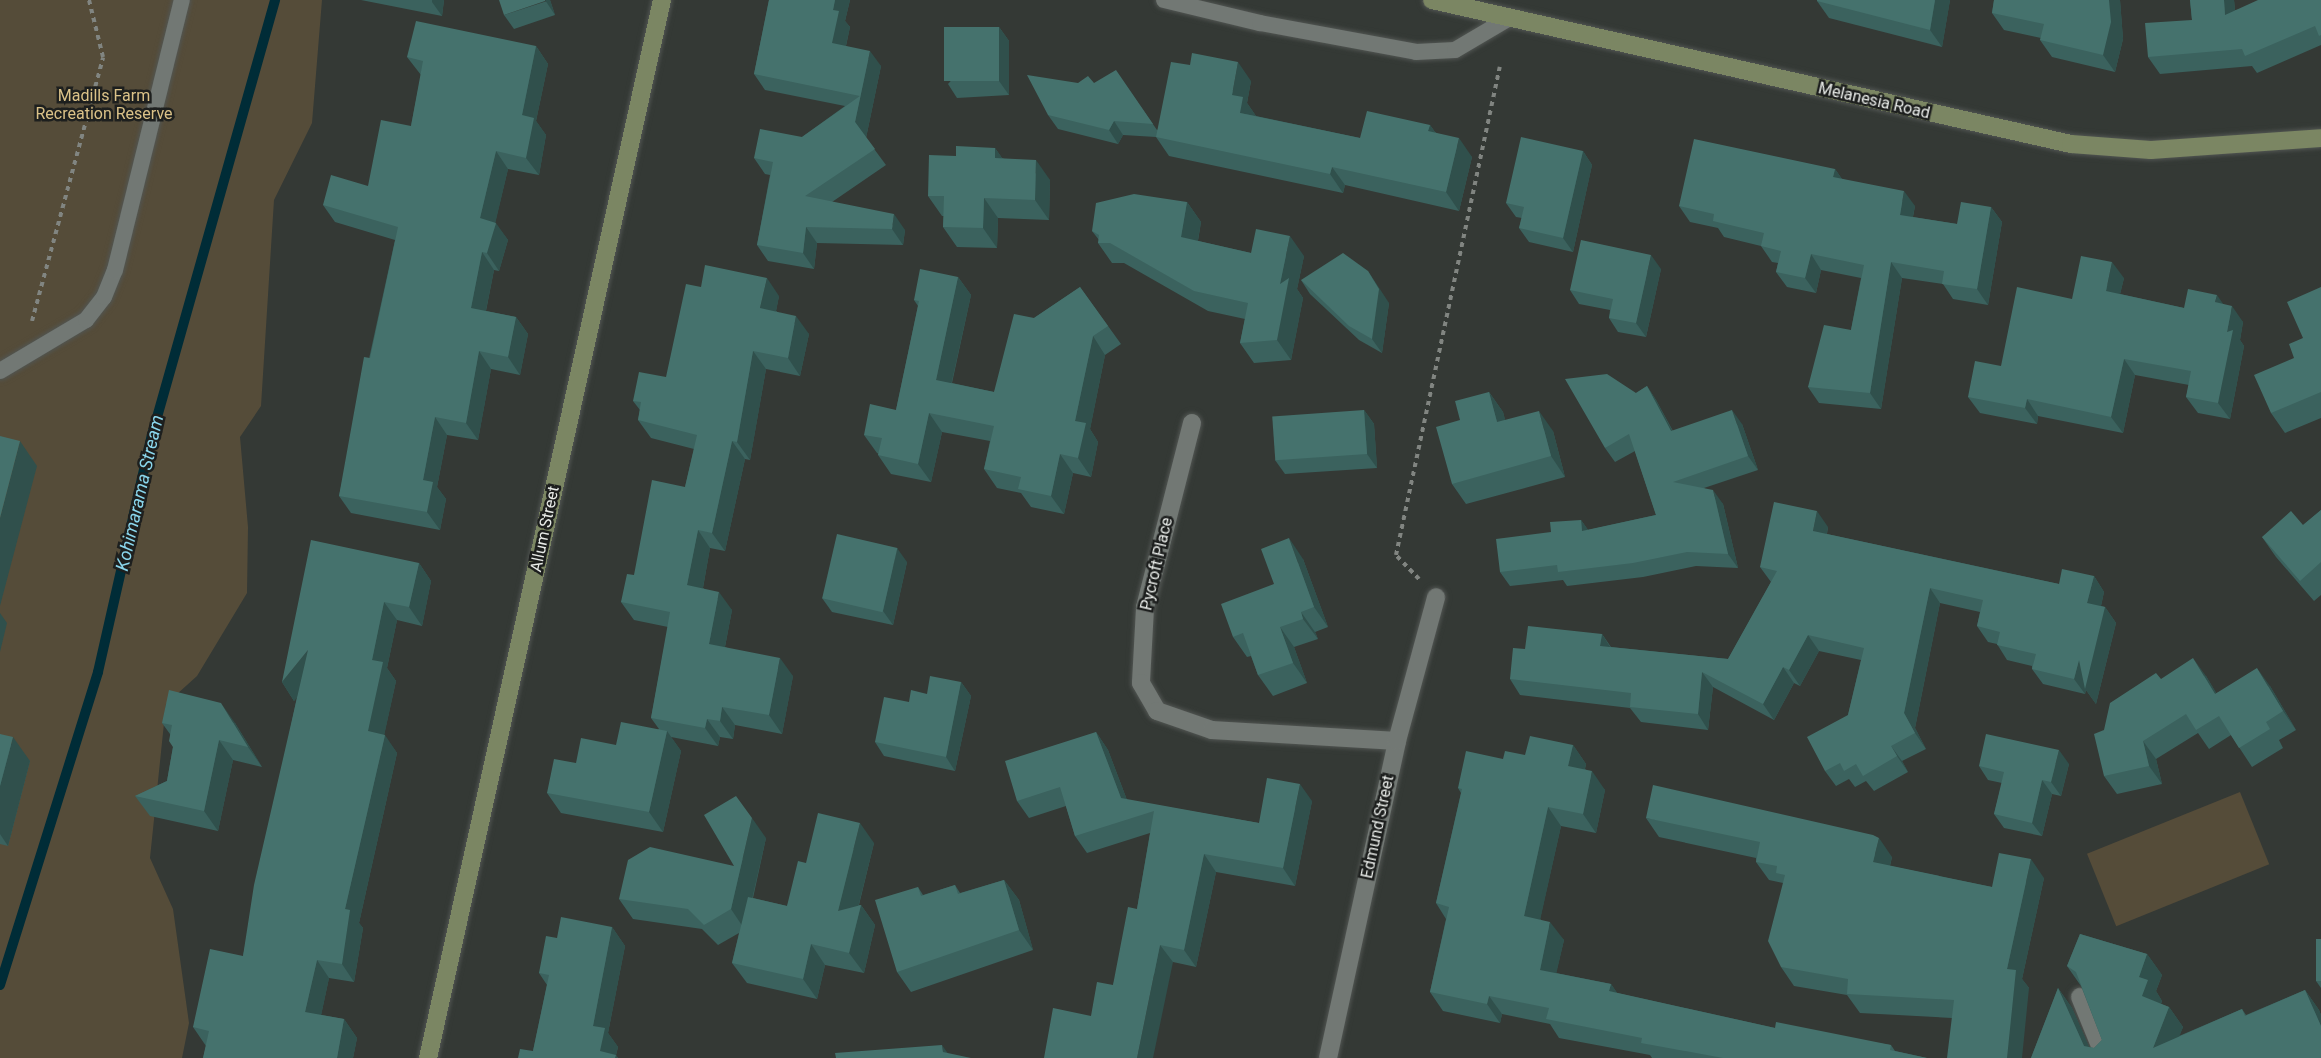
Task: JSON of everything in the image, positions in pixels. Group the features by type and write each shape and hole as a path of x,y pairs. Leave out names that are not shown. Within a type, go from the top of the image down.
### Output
{"street":[{"name":"Allum Street","path":"428,1058 662,0"},
{"name":"Melanesia Road","path":"1432,0 2072,144 2151,150 2321,138"},
{"name":"Pycroft Place","path":"1192,423 1145,608 1141,683 1157,711 1212,730 1397,741"},
{"name":"Edmund Street","path":"1328,1058 1397,741 1436,597"},
{"path":"2080,997 2105,1058"}],"lane":[{"path":"0,370 86,320 111,284 182,0"},
{"path":"1164,0 1260,23 1416,52 1455,50 1511,17"}],"path":[{"path":"24,354 103,57 89,0"},
{"path":"1436,597 1396,555 1500,67"}],"green space":[{"name":"Madills Farm Recreation Reserve","path":"0,0 322,0 312,123 274,200 261,406 240,437 248,527 247,593 197,676 166,704 150,858 173,909 189,1023 182,1058 0,1058"},
{"path":"2240,792 2269,864 2116,926 2087,854"}],"building":[{"path":"499,0 545,0 545,1 504,15"},
{"path":"769,0 835,0 833,10 839,11 832,43 870,51 855,122 875,149 805,196 894,214 892,229 806,227 803,253 757,245 773,162 754,158 760,129 802,137 860,96 754,74"},
{"path":"1817,0 1935,0 1930,30"},
{"path":"1994,0 2109,0 2111,22 2103,55 2040,40 2044,24 1992,13"},
{"path":"2190,0 2224,0 2225,15 2258,0 2321,0 2321,35 2319,36 2315,26 2245,56 2242,49 2148,57 2145,23 2192,20"},
{"path":"416,21 536,46 522,115 534,118 526,158 496,151 480,218 496,223 487,253 482,252 471,308 516,317 508,357 479,351 466,423 435,417 423,480 433,482 427,512 339,496 364,357 370,358 398,227 323,205 331,175 368,186 381,120 411,126 423,61 407,57"},
{"path":"944,27 999,27 999,81 944,81"},
{"path":"1192,53 1238,62 1232,95 1243,97 1240,113 1360,138 1367,111 1430,125 1428,131 1459,138 1446,192 1332,167 1330,174 1156,137 1171,62 1190,65"},
{"path":"1116,70 1153,124 1114,121 1109,130 1048,115 1027,75 1078,83 1088,76 1094,83"},
{"path":"1521,137 1583,151 1563,238 1519,228 1524,207 1506,203"},
{"path":"1694,139 1835,169 1833,177 1904,191 1900,215 1957,224 1961,202 1991,207 1977,289 1942,284 1944,271 1891,262 1870,393 1808,387 1824,325 1851,330 1864,265 1811,254 1805,278 1776,272 1781,251 1761,246 1764,233 1713,221 1714,214 1679,206"},
{"path":"956,146 995,148 995,158 1036,160 1035,200 984,198 983,228 943,227 944,196 928,196 929,155 956,156"},
{"path":"1134,194 1187,202 1181,237 1251,253 1256,229 1290,236 1280,284 1289,278 1277,340 1240,343 1248,303 1194,291 1110,243 1098,243 1099,235 1092,231 1096,203"},
{"path":"1581,240 1651,255 1636,323 1609,318 1613,299 1570,290"},
{"path":"1343,253 1368,271 1379,289 1372,339 1349,326 1301,280"},
{"path":"2081,256 2112,262 2106,291 2184,308 2188,289 2217,295 2215,302 2232,306 2227,332 2233,330 2218,403 2186,397 2191,371 2124,359 2111,417 2027,399 2025,408 1968,397 1975,361 2001,366 2017,287 2072,299"},
{"path":"705,265 767,278 760,308 796,316 788,358 753,351 737,442 732,441 712,533 698,530 687,585 719,592 709,644 780,658 769,715 722,707 720,721 707,719 705,728 651,718 670,612 621,602 627,574 634,575 652,480 685,487 697,435 638,420 641,402 633,401 639,372 666,377 686,284 701,287"},
{"path":"920,269 958,277 936,380 994,392 1014,314 1034,318 1080,287 1108,326 1093,336 1075,421 1086,423 1078,458 1060,454 1051,496 1018,489 1021,477 984,469 994,426 929,413 918,464 878,455 882,438 864,435 870,404 896,410 919,301 914,300"},
{"path":"2321,287 2321,392 2271,413 2254,375 2294,358 2289,344 2303,338 2287,302"},
{"path":"1607,374 1636,393 1647,386 1671,431 1732,410 1748,456 1673,482 1713,490 1728,554 1687,552 1633,563 1558,572 1557,565 1500,572 1496,539 1551,532 1550,522 1581,520 1582,531 1656,515 1629,434 1605,448 1565,379"},
{"path":"1489,392 1497,422 1539,411 1551,456 1452,484 1436,427 1460,420 1455,401"},
{"path":"1364,410 1367,454 1275,460 1272,416"},
{"path":"0,436 20,441 0,518"},
{"path":"1774,502 1817,511 1813,531 2059,584 2062,569 2094,576 2087,603 2105,607 2085,689 2079,660 2074,679 2032,669 2036,654 1997,645 2000,632 1977,626 1983,600 1930,588 1904,713 1915,733 1891,746 1897,756 1863,776 1856,764 1844,771 1840,763 1825,771 1807,737 1848,715 1864,648 1808,635 1789,670 1783,667 1763,704 1702,672 1698,714 1630,707 1631,693 1510,679 1513,648 1525,649 1528,626 1602,634 1600,646 1728,659 1777,571 1760,567"},
{"path":"2321,510 2321,562 2300,581 2262,537 2291,511 2303,525"},
{"path":"837,534 897,548 883,612 822,598"},
{"path":"1289,538 1314,607 1301,612 1303,619 1280,627 1293,663 1258,675 1243,633 1233,637 1221,604 1274,584 1261,549"},
{"path":"311,540 419,563 409,607 384,602 372,660 383,662 368,731 385,735 345,909 350,910 342,964 317,960 305,1012 344,1019 337,1058 203,1058 209,1031 193,1027 210,949 243,956 254,885 308,650 282,682"},
{"path":"2193,658 2215,694 2257,668 2283,711 2266,722 2270,729 2239,748 2219,716 2196,730 2186,714 2143,741 2149,766 2104,776 2094,734 2104,730 2110,703 2156,673 2161,679"},
{"path":"930,676 961,682 946,757 875,742 884,697 909,702 911,690 927,694"},
{"path":"169,690 221,703 248,747 219,740 204,811 135,796 167,781 173,747 169,741 172,725 162,723"},
{"path":"621,722 667,731 649,812 547,793 554,759 576,763 581,738 616,745"},
{"path":"1096,732 1121,798 1259,823 1267,778 1300,784 1283,868 1204,854 1184,950 1160,945 1137,1058 1044,1058 1053,1008 1091,1016 1097,982 1113,985 1128,907 1137,909 1154,811 1075,836 1060,787 1017,801 1005,761"},
{"path":"0,734 13,737 0,786"},
{"path":"1986,734 2059,750 2051,782 2042,780 2032,823 1994,814 2004,772 1979,766"},
{"path":"1530,736 1573,745 1568,766 1592,771 1583,814 1548,807 1524,916 1550,922 1540,970 1611,984 1609,991 1775,1028 1776,1022 1891,1045 1890,1050 1927,1058 1723,1058 1641,1043 1642,1038 1546,1019 1549,1008 1489,996 1487,1004 1430,992 1449,907 1436,903 1462,789 1458,788 1466,751 1503,759 1505,751 1525,755"},
{"path":"1653,785 1873,835 1879,838 1873,862 1992,887 1999,853 2031,859 2007,969 2016,970 2007,1058 1947,1058 1954,1000 1847,994 1848,979 1781,967 1768,941 1785,875 1776,873 1777,866 1756,862 1760,842 1646,818"},
{"path":"736,796 752,818 731,909 704,925 688,909 619,899 628,860 650,847 734,866 704,815"},
{"path":"818,813 860,823 838,911 861,905 849,953 811,944 803,979 732,963 748,897 787,906 798,861 806,863"},
{"path":"1004,880 1019,930 897,972 875,900 918,887 921,896 955,885 958,894"},
{"path":"561,917 612,927 593,1026 605,1028 600,1051 616,1055 615,1058 518,1058 520,1049 533,1051 549,975 539,973 546,936 557,938"},
{"path":"2080,934 2147,954 2139,977 2148,980 2142,996 2169,1007 2153,1048 2242,1009 2245,1016 2305,990 2321,1026 2321,1058 2031,1058 2058,988 2084,1046 2094,1048 2102,1040 2076,972 2067,966"},
{"path":"2316,939 2321,939 2321,981 2316,981"},
{"path":"942,1045 943,1052 971,1058 836,1058 835,1053"}],"waterway":[{"name":"Kohimarama Stream","path":"0,985 98,672 152,435 275,0"}]}
